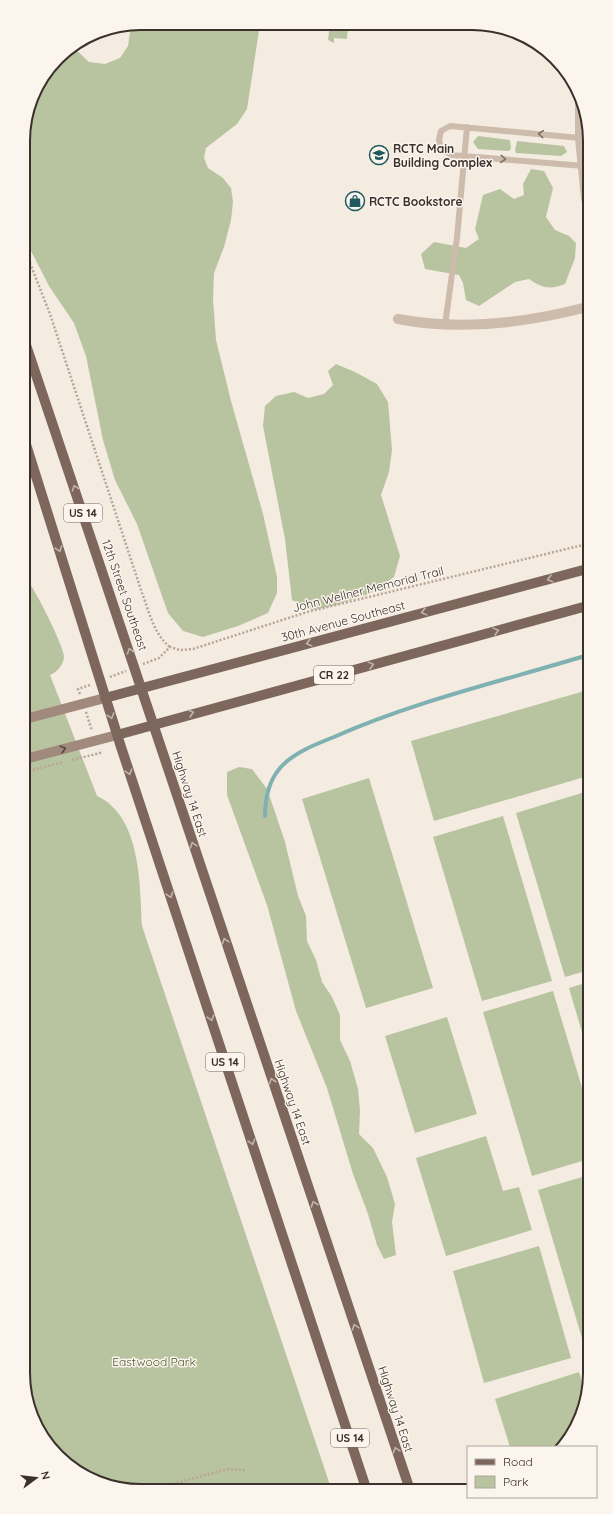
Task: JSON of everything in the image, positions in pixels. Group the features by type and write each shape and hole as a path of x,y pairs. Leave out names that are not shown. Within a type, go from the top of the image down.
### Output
{"main road":[{"name":"12th Street Southeast","path":"30,357 154,724"},
{"name":"US 14","path":"30,457 117,735 365,1484"},
{"name":"30th Avenue Southeast","path":"106,698 583,570"},
{"name":"CR 22","path":"117,735 583,607"},
{"name":"Highway 14 East","path":"154,724 408,1484"}],"street":[{"path":"580,117 580,138 583,157"},
{"path":"398,319 422,324 493,324 583,308"},
{"path":"30,718 106,698"},
{"path":"30,758 117,735"}],"lane":[{"path":"580,138 450,126 441,132 439,140 441,148 447,153 583,169"},
{"path":"445,325 457,238 467,127"}],"path":[{"path":"30,263 50,314 142,593 156,630 163,642 170,647 159,658 78,689 100,753 30,771"},
{"name":"John Wellner Memorial Trail","path":"170,647 180,650 192,649 307,612 583,545"},
{"path":"173,1484 228,1469 245,1470"}],"green space":[{"path":"130,30 133,30 259,30 247,109 237,124 206,148 204,158 208,168 223,178 231,188 233,202 231,220 224,247 214,273 213,299 216,340 231,401 263,514 277,577 277,593 268,613 238,626 203,637 183,631 168,613 137,524 115,480 103,440 86,356 74,323 49,286 30,249 30,133 38,98 57,68 77,50 89,62 105,64 120,58 128,46"},
{"path":"329,30 348,30 347,39 334,38 334,43 328,40"},
{"path":"478,136 510,140 511,149 508,151 478,149 473,142"},
{"path":"517,141 564,146 567,152 561,156 516,153 515,150"},
{"path":"531,169 544,171 553,188 546,217 555,230 569,236 576,243 575,258 565,284 555,287 546,287 529,279 515,282 479,306 466,300 463,283 459,275 425,269 421,254 434,242 466,248 479,239 475,229 483,195 500,189 514,199 524,195 523,184"},
{"path":"336,364 377,384 388,402 392,450 389,472 381,495 400,556 394,577 371,593 336,605 313,610 292,600 285,539 263,426 265,406 276,396 294,392 308,398 324,394 333,385 328,371"},
{"name":"Eastwood Park","path":"30,584 47,615 62,649 64,656 63,662 58,670 50,675 97,796 111,806 122,819 130,835 138,872 142,926 330,1484 141,1484 119,1482 98,1476 73,1461 62,1452 53,1441 38,1416 31,1388 30,1373"},
{"path":"583,691 583,777 434,821 411,741"},
{"path":"239,767 252,769 267,789 285,842 298,896 306,916 307,941 316,960 322,982 332,997 340,1015 340,1040 350,1061 358,1089 360,1111 359,1134 373,1148 387,1177 395,1204 392,1222 396,1255 384,1259 377,1245 368,1214 353,1174 327,1088 296,1011 267,905 227,795 227,772"},
{"path":"369,778 433,988 366,1008 302,799"},
{"path":"583,793 583,972 565,977 516,813"},
{"path":"503,816 552,981 482,1001 433,837"},
{"path":"583,984 583,1036 569,988"},
{"path":"553,991 583,1091 583,1161 532,1176 483,1012"},
{"path":"447,1017 477,1114 415,1133 385,1036"},
{"path":"486,1136 503,1191 519,1187 532,1230 446,1256 416,1158"},
{"path":"583,1177 583,1342 538,1190"},
{"path":"539,1246 571,1358 484,1383 453,1271"},
{"path":"579,1372 583,1384 575,1416 556,1446 510,1446 495,1399"}],"waterway":[{"path":"265,816 268,790 276,773 291,758 305,750 365,724 428,702 583,656"}],"place":[{"name":"RCTC Main Building Complex","path":"379,155"},
{"name":"RCTC Bookstore","path":"355,201"}]}
